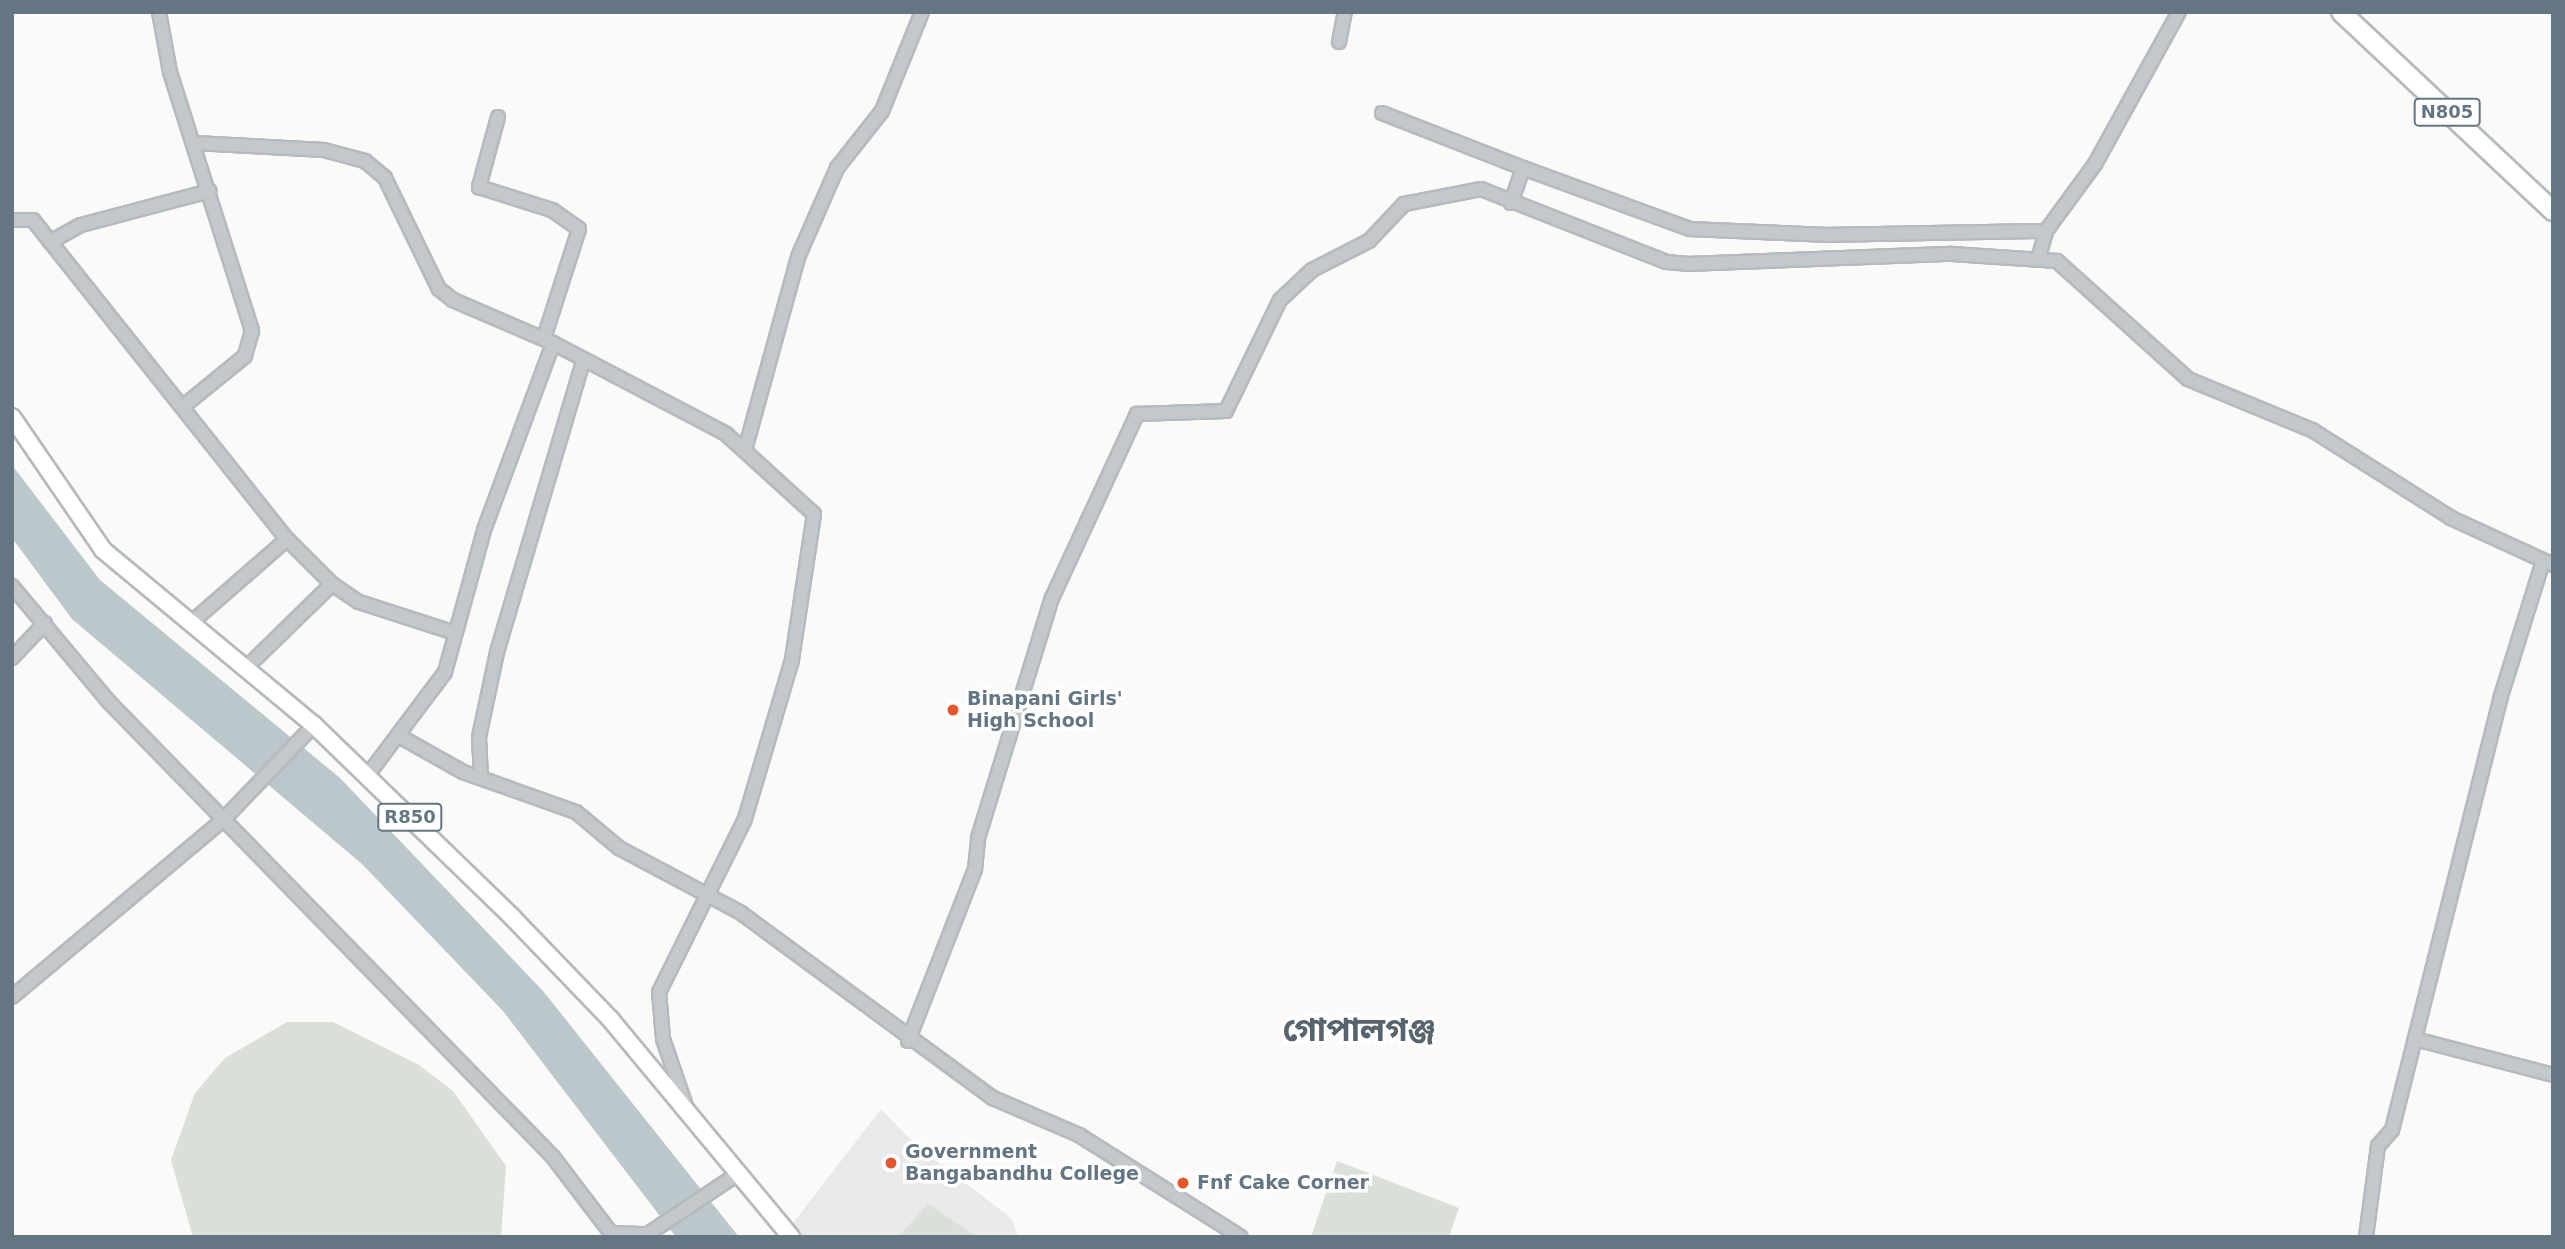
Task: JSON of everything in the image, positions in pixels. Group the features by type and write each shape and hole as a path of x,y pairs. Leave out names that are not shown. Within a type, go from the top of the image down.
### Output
{"highway":[{"name":"N805","path":"2341,12 2553,211"}],"main road":[{"name":"R850","path":"12,417 90,535 314,725 557,962 791,1237"}],"street":[{"path":"159,12 170,72 195,143 252,331 250,348 185,405"},
{"path":"745,450 798,257 838,168 882,111 922,12"},
{"path":"1339,42 1346,12"},
{"path":"2039,254 2046,233 2095,164 2179,12"},
{"path":"1382,113 1522,170 1690,229 1829,235 2046,233"},
{"path":"367,776 445,672 454,633 548,340 579,229 552,210 479,187 498,117"},
{"path":"195,143 324,150 365,161 385,178 439,289 548,340 745,450 808,505 815,543 768,748 746,819 712,893 659,992 663,1039 689,1116"},
{"path":"1512,199 1522,170"},
{"path":"908,1041 975,869 978,838 1052,598 1137,414 1226,411 1280,300 1312,270 1368,241 1404,204 1481,189 1677,263 2039,254 2057,261 2188,379 2312,430 2451,517 2548,563 2501,696 2392,1130 2378,1146 2366,1237"},
{"path":"50,242 81,225 210,191"},
{"path":"12,220 28,216 185,405 287,539 332,584 359,603 454,633"},
{"path":"481,777 479,737 497,652 583,361"},
{"path":"192,622 287,539"},
{"path":"247,667 332,584"},
{"path":"12,586 109,702 222,821 553,1157 611,1233 651,1234 736,1175"},
{"path":"12,658 45,623"},
{"path":"12,996 222,821 314,725"},
{"path":"399,736 481,777 576,812 619,848 712,893 908,1041 993,1098 1079,1135 1241,1237"},
{"path":"2415,1039 2553,1075"}],"shaded area":[{"path":"12,465 100,580 340,778 543,991 739,1237 676,1237 503,1011 362,864 72,619 12,538"},
{"path":"287,1022 333,1022 419,1065 453,1091 506,1166 501,1237 193,1237 171,1160 195,1093 225,1058"},
{"name":"Government Bangabandhu College","path":"881,1109 916,1145 1011,1218 1018,1237 799,1237 790,1227"},
{"path":"1337,1161 1459,1208 1449,1237 1311,1237"},
{"path":"928,1204 977,1237 898,1237"}],"place":[{"name":"Binapani Girls' High School","path":"953,710"},
{"name":"Government Bangabandhu College","path":"891,1163"},
{"name":"Fnf Cake Corner","path":"1183,1183"}],"district":[{"name":"গোপালগঞ্জ","path":"1359,1030"}]}
